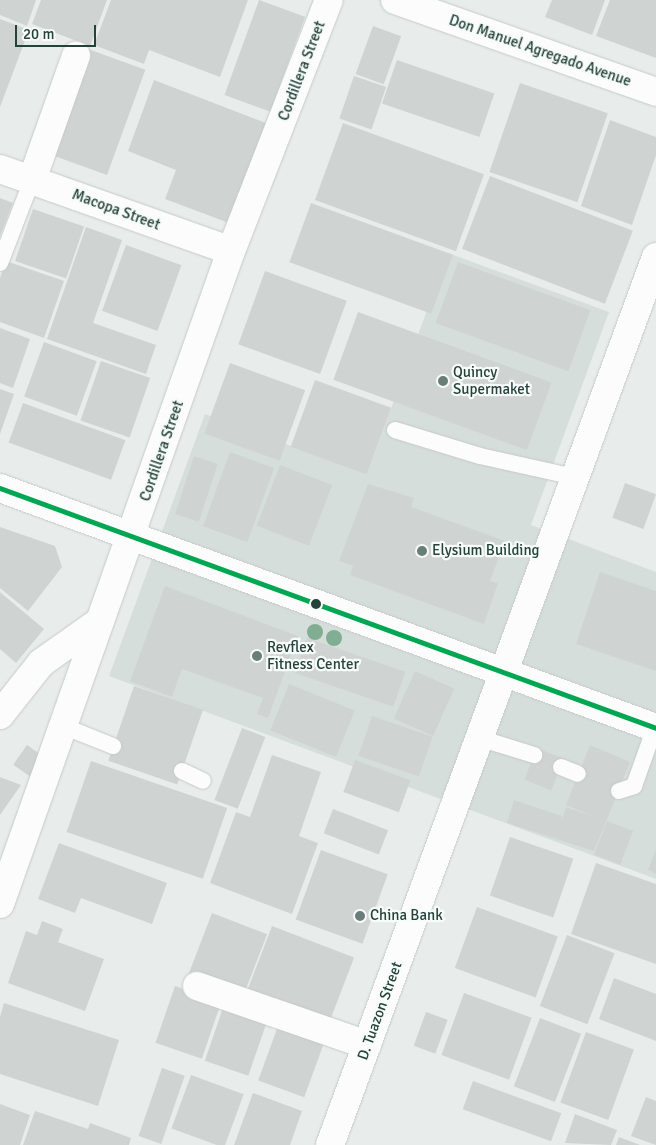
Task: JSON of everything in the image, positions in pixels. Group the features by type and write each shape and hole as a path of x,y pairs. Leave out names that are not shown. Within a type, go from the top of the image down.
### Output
{"street":[{"name":"Cordillera Street","path":"0,904 100,620 133,535 231,251 329,0"},
{"name":"Don Manuel Agregado Avenue","path":"395,0 656,92"},
{"path":"32,180 76,56"},
{"name":"Macopa Street","path":"0,169 231,251"},
{"name":"D. Tuazon Street","path":"330,1145 656,257"},
{"path":"0,488 133,535 655,728"},
{"path":"0,715 41,663 100,620"},
{"path":"197,986 367,1045"}],"lane":[{"path":"0,263 32,180"},
{"path":"395,430 480,456 575,478"},
{"path":"63,726 113,746"},
{"path":"619,791 634,786 655,728"},
{"path":"480,738 534,755"},
{"path":"561,767 578,774"},
{"path":"182,772 203,781"}],"shaded area":[{"path":"448,253 609,312 531,525 656,572 656,879 109,676 205,414 367,474"}],"building":[{"path":"0,0 36,0 27,26 0,15"},
{"path":"41,0 107,0 90,46 32,24"},
{"path":"111,0 248,0 220,77 149,50 144,64 94,45"},
{"path":"259,0 305,17 271,112 224,95"},
{"path":"552,0 605,0 592,35 545,17"},
{"path":"610,0 656,0 656,58 596,36"},
{"path":"0,19 29,30 0,107"},
{"path":"373,26 401,36 384,84 356,74"},
{"path":"88,49 145,70 107,175 50,154"},
{"path":"397,60 494,94 479,137 382,103"},
{"path":"354,76 386,87 371,130 339,119"},
{"path":"154,80 266,123 229,223 165,199 176,170 128,151"},
{"path":"520,83 608,113 577,202 489,172"},
{"path":"610,120 656,137 656,155 632,225 581,206"},
{"path":"343,123 484,174 456,251 315,200"},
{"path":"490,176 633,231 605,304 462,249"},
{"path":"0,198 13,203 0,236"},
{"path":"311,203 453,255 431,314 289,262"},
{"path":"33,209 84,227 66,279 15,261"},
{"path":"86,227 122,240 93,323 156,345 146,374 47,339"},
{"path":"126,245 181,265 158,331 102,311"},
{"path":"6,261 64,281 44,338 0,322 0,278"},
{"path":"458,262 590,310 568,371 436,323"},
{"path":"265,271 347,301 320,374 238,344"},
{"name":"Quincy Supermaket","path":"358,312 552,382 527,450 333,380"},
{"path":"0,328 30,339 13,388 0,383"},
{"path":"44,342 97,361 77,416 24,397"},
{"path":"101,361 150,378 130,437 80,421"},
{"path":"230,363 305,390 280,461 204,433"},
{"path":"315,380 391,408 367,474 291,447"},
{"path":"0,389 14,394 0,434"},
{"path":"23,403 125,440 111,480 9,442"},
{"path":"230,452 274,468 247,542 203,526"},
{"path":"194,456 218,464 199,522 175,514"},
{"path":"280,465 332,485 309,546 257,526"},
{"path":"625,483 656,494 643,529 612,518"},
{"name":"Elysium Building","path":"368,484 414,498 411,507 505,541 490,581 498,583 484,624 350,575 353,566 339,561"},
{"path":"0,527 55,546 62,567 28,611 0,588"},
{"path":"600,572 656,591 656,671 576,644"},
{"path":"165,586 298,636 268,718 257,714 263,698 182,669 172,697 130,681"},
{"path":"0,592 44,629 16,663 0,649"},
{"path":"307,638 405,672 393,707 295,673"},
{"path":"415,671 454,688 433,736 394,719"},
{"path":"289,684 355,711 336,757 270,730"},
{"path":"134,686 203,710 177,784 108,761"},
{"path":"372,716 433,737 419,777 358,756"},
{"path":"242,728 265,737 238,809 214,800"},
{"path":"27,745 47,759 33,778 13,765"},
{"path":"590,745 630,762 594,851 507,823 514,800 562,816 561,822 566,807 598,818 566,805"},
{"path":"537,748 564,759 551,790 524,780"},
{"path":"272,755 321,772 299,836 318,843 292,914 210,883 236,812 250,817"},
{"path":"355,760 410,780 399,812 343,792"},
{"path":"91,761 227,808 203,879 67,832"},
{"path":"0,777 21,785 0,815"},
{"path":"333,809 388,830 379,854 324,833"},
{"path":"607,821 633,831 620,865 594,855"},
{"path":"510,837 573,859 553,917 490,896"},
{"path":"59,843 167,883 152,924 81,898 75,913 38,899"},
{"path":"656,849 656,874 648,870"},
{"path":"321,850 388,874 362,944 296,920"},
{"path":"596,863 656,884 656,964 571,934"},
{"path":"477,907 558,936 536,997 455,968"},
{"path":"212,913 267,934 241,1001 186,980"},
{"path":"42,921 63,929 58,942 104,959 85,1011 8,983 26,931 37,935"},
{"path":"272,926 354,958 328,1025 246,993"},
{"path":"567,935 615,953 587,1024 540,1006"},
{"path":"614,978 656,994 656,1041 599,1019"},
{"path":"175,986 221,1002 202,1059 155,1043"},
{"path":"464,993 532,1018 509,1080 441,1055"},
{"path":"4,1003 119,1040 98,1106 0,1074 0,1017"},
{"path":"224,1005 267,1020 248,1076 205,1061"},
{"path":"426,1012 448,1020 435,1054 414,1046"},
{"path":"540,1018 581,1034 555,1102 514,1086"},
{"path":"278,1026 324,1043 304,1097 258,1081"},
{"path":"586,1032 634,1049 608,1120 560,1102"},
{"path":"162,1068 185,1076 161,1144 139,1136"},
{"path":"191,1075 244,1094 225,1145 217,1145 172,1129"},
{"path":"473,1081 561,1113 551,1141 463,1109"},
{"path":"253,1093 302,1111 290,1145 234,1145"},
{"path":"646,1097 656,1101 656,1145 631,1136"},
{"path":"0,1104 30,1115 20,1145 0,1145"},
{"path":"35,1111 88,1129 90,1123 131,1138 129,1145 23,1145"},
{"path":"575,1114 617,1130 611,1145 565,1143"},
{"path":"619,1137 640,1145 616,1145"}],"transit line":[{"path":"0,488 656,728"}],"place":[{"name":"Quincy Supermaket","path":"443,381"},
{"name":"Elysium Building","path":"422,551"},
{"name":"Revflex Fitness Center","path":"257,656"},
{"name":"China Bank","path":"360,916"}]}
